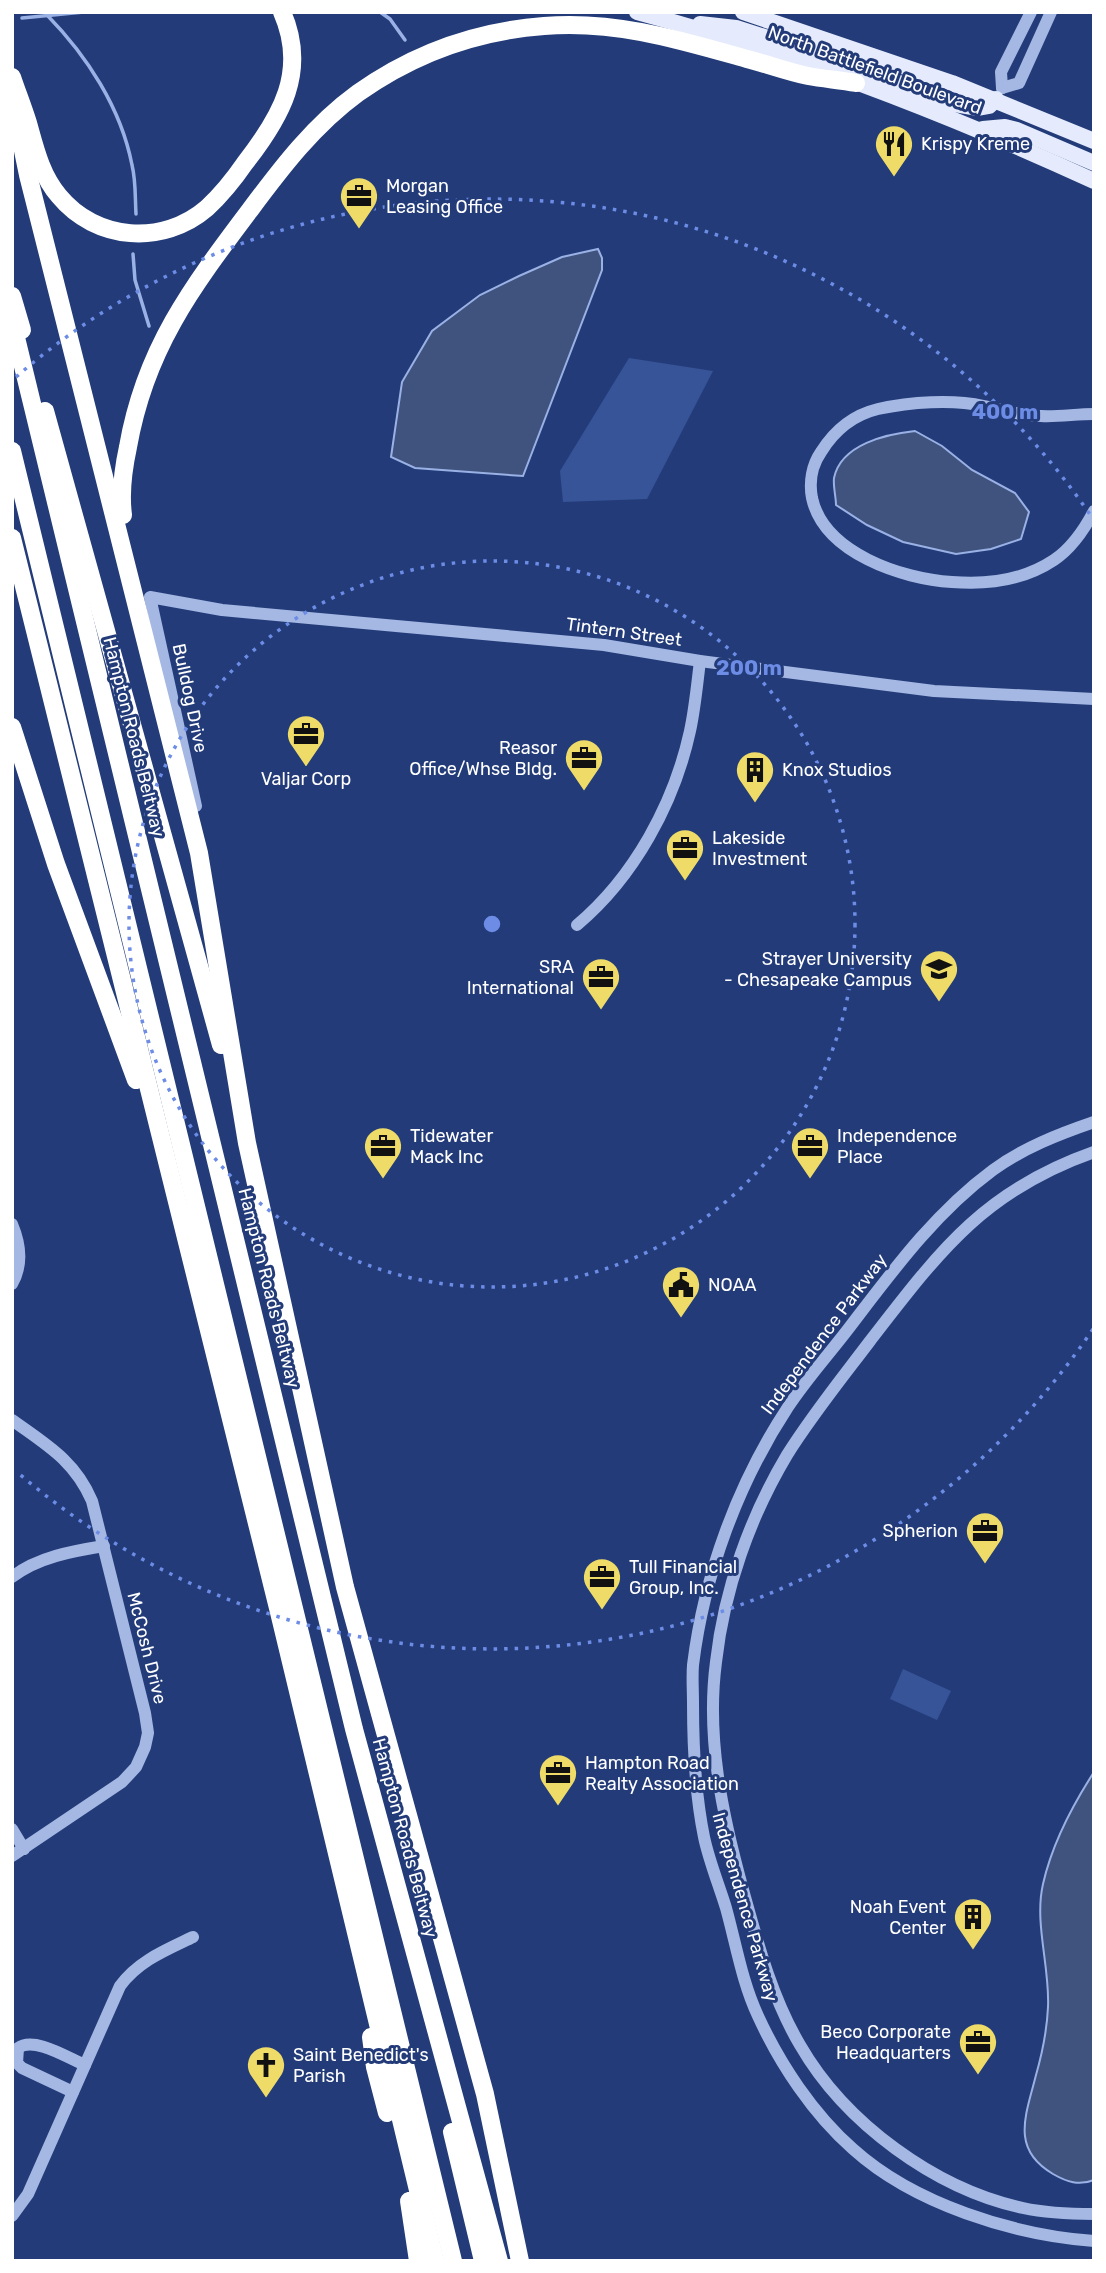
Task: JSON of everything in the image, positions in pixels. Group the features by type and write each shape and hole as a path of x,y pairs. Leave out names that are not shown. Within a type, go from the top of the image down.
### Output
{"highway":[{"path":"12,77 39,161 59,196 82,216 106,229 133,234 160,232 176,227 207,208 254,151 282,109 293,67 291,39 282,12"},
{"path":"132,588 121,497 124,467 138,401 162,340 198,279 292,155 324,121 358,93 409,62 458,42 497,32 566,25 612,26 643,31 807,76 856,83"},
{"path":"12,97 28,175 199,853 247,1143"},
{"path":"12,296 94,583 247,1143 345,1587 485,2094 521,2261"},
{"name":"Hampton Roads Beltway","path":"12,321 354,1729 499,2261"},
{"path":"12,366 314,1595 484,2261"},
{"path":"12,452 240,1381 298,1604 453,2261"},
{"path":"12,538 354,1920 435,2261"},
{"path":"12,727 56,863 166,1160"},
{"path":"354,1920 375,2067 411,2211 418,2261"}],"main road":[{"name":"North Battlefield Boulevard","path":"637,12 766,50 981,129 1094,181"},
{"name":"North Battlefield Boulevard","path":"743,12 999,94 1094,141"},
{"path":"684,25 709,23 736,28 838,60 955,104 978,108 989,106 999,94"},
{"path":"981,129 1005,127 1017,130 1094,163"}],"street":[{"path":"981,129 999,94 1001,72 1031,12"},
{"path":"999,94 1019,83 1051,12"},
{"path":"1094,414 1041,416 955,403 879,409 847,423 827,442 816,459 811,475 811,492 814,509 822,524 833,537 848,547 898,572 953,582 998,581 1034,571 1071,546 1094,511"},
{"name":"Tintern Street","path":"150,597 222,610 604,645 700,662 934,691 1094,699"},
{"name":"Bulldog Drive","path":"150,597 196,806"},
{"path":"577,925 598,906 626,872 664,807 675,783 690,730 700,662"},
{"name":"Independence Parkway","path":"1094,1122 1029,1148 994,1170 945,1210 896,1267 790,1404 767,1440 717,1551 693,1667 697,1791 705,1840 756,2012 776,2050 825,2120 854,2151 904,2184 946,2206 1003,2226 1037,2234 1094,2241"},
{"name":"Independence Parkway","path":"1094,1152 1053,1168 1022,1185 990,1206 963,1229 926,1268 797,1439 764,1499 734,1578 715,1662 713,1714 726,1830 763,1962 781,2010 800,2046 832,2091 876,2136 949,2181 986,2198 1024,2208 1094,2214"},
{"path":"12,1224 17,1235 19,1258 12,1284"},
{"name":"McCosh Drive","path":"12,1420 66,1460 80,1478 92,1502 148,1733 136,1767 122,1782 18,1852"},
{"path":"12,1577 33,1564 53,1557 104,1546"},
{"path":"12,1829 18,1852"},
{"path":"12,2216 28,2194 125,1978 149,1958 193,1937"},
{"path":"73,2092 22,2068 17,2063 18,2049 33,2043 85,2065"}],"shaded area":[{"path":"598,249 602,258 602,270 523,476 415,468 391,457 402,382 432,331 480,295 562,257"},
{"path":"629,358 713,371 647,499 563,502 560,471"},
{"path":"915,431 942,446 972,470 1015,493 1029,512 1021,539 991,549 956,554 903,542 867,525 836,505 834,478 838,466 846,457 855,449 879,438"},
{"path":"903,1669 951,1691 937,1720 890,1699"},
{"path":"1094,1772 1094,2180 1078,2183 1058,2177 1040,2164 1031,2154 1025,2130 1047,2015 1048,1992 1040,1914 1043,1884 1064,1826"}],"waterway":[{"path":"22,18 84,12"},
{"path":"380,12 390,19 405,40"},
{"path":"47,15 89,65 120,123 132,165 136,214"},
{"path":"133,254 135,280 149,326"}],"place":[{"name":"Krispy Kreme","path":"894,178"},
{"name":"Morgan Leasing Office","path":"359,230"},
{"name":"Valjar Corp","path":"306,768"},
{"name":"Reasor Office/Whse Bldg.","path":"584,792"},
{"name":"Knox Studios","path":"755,804"},
{"name":"Lakeside Investment","path":"685,882"},
{"name":"Strayer University - Chesapeake Campus","path":"939,1003"},
{"name":"SRA International","path":"601,1011"},
{"name":"Tidewater Mack Inc","path":"383,1180"},
{"name":"Independence Place","path":"810,1180"},
{"name":"NOAA","path":"681,1319"},
{"name":"Spherion","path":"985,1565"},
{"name":"Tull Financial Group, Inc.","path":"602,1611"},
{"name":"Hampton Road Realty Association","path":"558,1807"},
{"name":"Noah Event Center","path":"973,1951"},
{"name":"Beco Corporate Headquarters","path":"978,2076"},
{"name":"Saint Benedict's Parish","path":"266,2099"}]}
